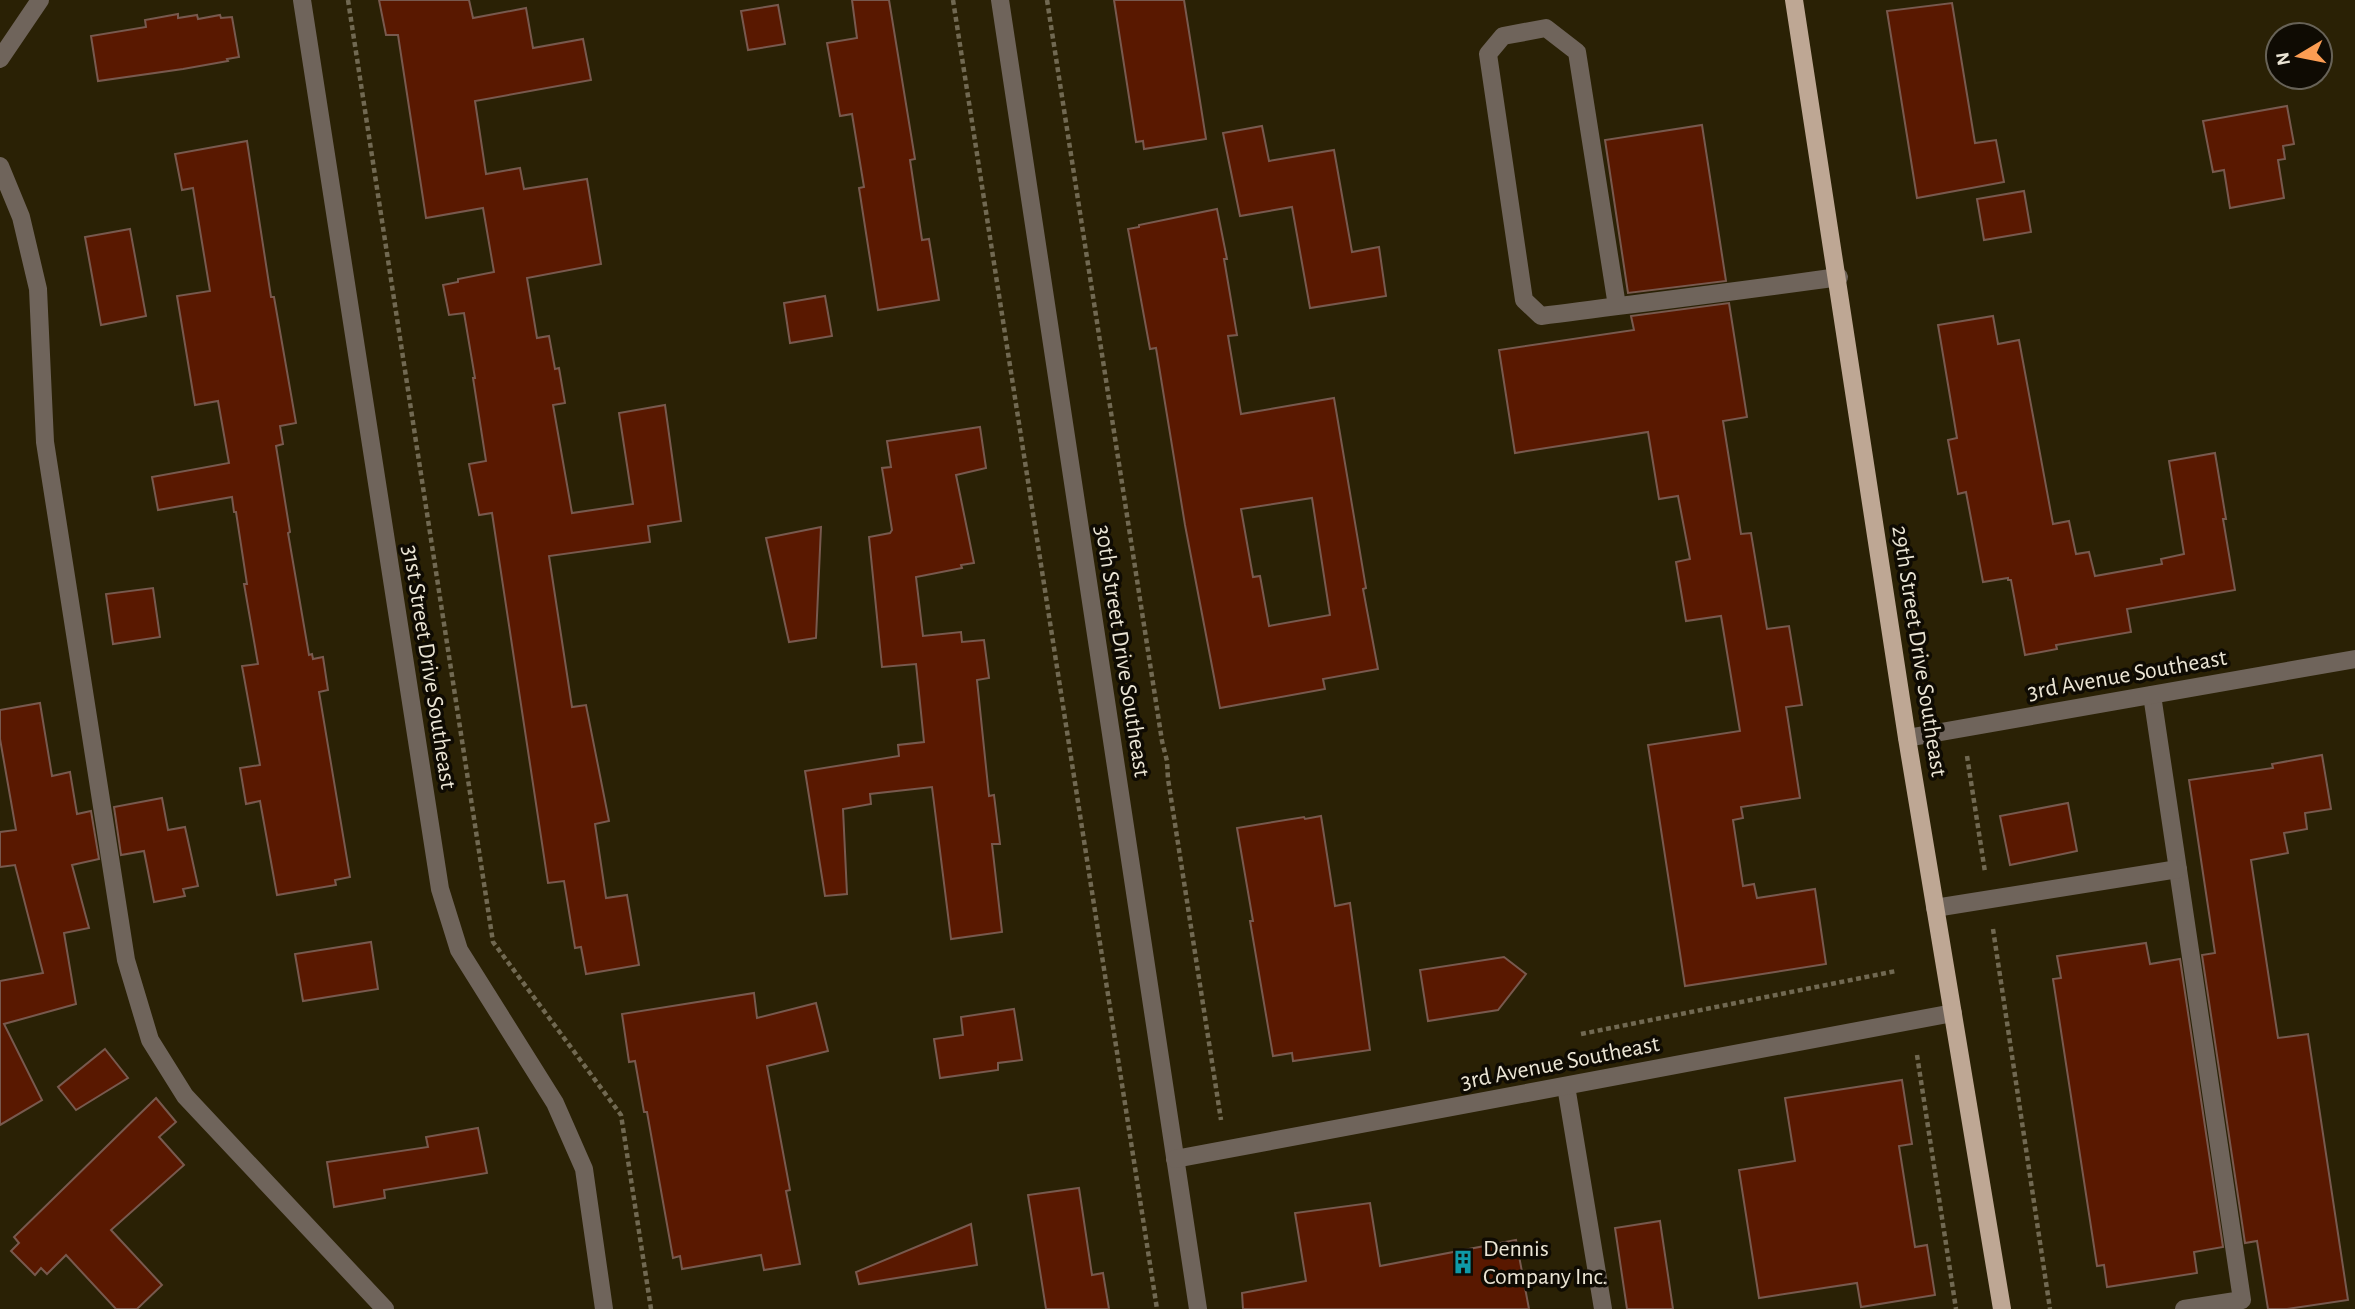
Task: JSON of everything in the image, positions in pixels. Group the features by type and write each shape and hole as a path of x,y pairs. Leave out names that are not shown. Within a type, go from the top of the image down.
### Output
{"main road":[{"name":"29th Street Drive Southeast","path":"1794,0 1935,908 2002,1309"}],"street":[{"path":"0,59 40,0"},
{"name":"31st Street Drive Southeast","path":"302,0 440,889 459,950 555,1103 583,1169 604,1309"},
{"name":"30th Street Drive Southeast","path":"1000,0 1199,1309"},
{"path":"1618,306 1577,52 1546,27 1503,36 1488,54 1524,300 1541,316 1618,306 1839,277"},
{"path":"0,166 21,218 38,289 44,442 126,960 150,1040 185,1096 385,1309"},
{"name":"3rd Avenue Southeast","path":"1908,738 2355,659"},
{"path":"2152,695 2242,1300 2184,1309"},
{"path":"1935,908 2178,869"},
{"name":"3rd Avenue Southeast","path":"1175,1159 1953,1013"},
{"path":"1566,1086 1603,1309"}],"path":[{"path":"348,0 493,942 621,1115 651,1309"},
{"path":"953,0 1157,1309"},
{"path":"1047,0 1221,1120"},
{"path":"1963,727 2050,1309"},
{"path":"1581,1034 1896,971"},
{"path":"1917,1055 1956,1309"}],"building":[{"path":"379,0 469,0 473,18 526,8 533,48 583,39 591,80 475,101 486,174 520,168 524,189 587,179 601,264 527,278 537,338 549,336 555,369 559,368 565,403 553,405 572,513 633,504 619,413 665,405 681,521 648,526 650,542 549,556 572,707 586,705 609,821 595,824 606,898 627,895 639,965 586,974 581,947 575,948 564,881 548,883 492,513 479,515 469,464 486,461 464,313 449,315 443,285 458,282 458,279 494,272 483,208 426,218 398,35 386,35"},
{"path":"852,0 889,0 915,159 910,160 922,240 929,239 939,300 878,310 859,188 864,187 852,114 840,116 827,43 857,38"},
{"path":"1114,0 1184,0 1206,139 1144,149 1143,141 1136,142"},
{"path":"1952,3 1975,143 1996,140 2004,182 1917,198 1887,11"},
{"path":"778,5 785,44 748,50 741,11"},
{"path":"178,14 178,18 197,15 198,19 220,15 221,18 232,17 239,57 183,69 98,81 91,36 146,27 145,20"},
{"path":"2287,106 2294,144 2283,146 2285,159 2278,160 2284,198 2230,208 2224,170 2213,172 2203,121"},
{"path":"1702,125 1726,281 1628,293 1605,140"},
{"path":"1262,126 1269,161 1334,150 1352,252 1379,247 1386,296 1310,308 1292,207 1240,216 1223,133"},
{"path":"247,141 271,297 274,297 296,423 280,426 283,444 276,446 290,532 288,533 309,655 312,654 313,659 323,657 328,690 319,692 350,877 335,880 336,885 277,895 260,801 246,804 240,768 260,765 242,666 258,664 232,497 158,510 152,477 229,463 218,401 195,405 177,296 210,291 193,188 182,190 175,154"},
{"path":"2024,191 2031,232 1984,240 1977,199"},
{"path":"1217,209 1237,335 1228,336 1241,414 1334,398 1378,669 1323,679 1325,689 1220,708 1185,525 1156,348 1150,349 1128,229","holes":["1312,498 1330,615 1269,626 1260,576 1253,577 1241,509"]},
{"path":"130,229 146,316 101,325 85,237"},
{"path":"825,296 832,336 790,343 784,303"},
{"path":"1729,303 1747,417 1723,421 1741,534 1751,533 1767,629 1789,626 1802,705 1786,707 1800,798 1741,807 1743,818 1733,820 1743,886 1754,884 1757,898 1815,889 1826,964 1685,986 1648,745 1740,731 1721,616 1686,621 1676,562 1690,559 1678,496 1659,499 1648,432 1515,453 1499,350 1634,330 1631,316"},
{"path":"1993,316 1998,344 2019,340 2053,524 2069,521 2076,554 2089,552 2095,576 2162,564 2161,559 2184,554 2169,461 2215,453 2235,590 2127,609 2131,632 2056,645 2057,649 2025,655 2011,580 2008,578 1983,582 1966,492 1958,494 1948,440 1957,438 1938,325"},
{"path":"980,427 986,468 956,475 974,563 916,577 923,636 961,632 962,642 984,640 989,678 977,680 989,796 994,795 1000,844 992,844 1002,932 951,939 932,787 870,794 871,804 843,809 847,894 825,896 805,771 899,756 898,745 924,742 916,664 882,667 869,537 890,533 892,530 882,468 891,467 887,441"},
{"path":"821,527 816,638 789,642 766,538"},
{"path":"153,588 160,637 113,644 106,594"},
{"path":"40,703 52,776 70,772 77,814 91,811 99,859 72,865 89,928 64,933 76,1004 4,1024 42,1100 0,1125 0,981 43,973 15,865 0,867 0,832 16,830 0,739 0,710"},
{"path":"2322,755 2331,809 2305,813 2307,829 2284,833 2288,853 2251,860 2278,1038 2308,1034 2348,1300 2287,1309 2268,1309 2257,1241 2245,1243 2202,955 2215,953 2189,780 2273,768 2272,764"},
{"path":"162,798 168,830 185,827 198,886 183,889 185,896 154,902 144,851 121,855 114,807"},
{"path":"2068,803 2077,851 2010,865 2000,816"},
{"path":"1321,816 1335,906 1350,903 1370,1050 1293,1061 1292,1053 1273,1056 1237,828"},
{"path":"371,942 378,989 303,1001 295,954"},
{"path":"2146,943 2150,964 2180,959 2223,1247 2194,1252 2197,1273 2107,1287 2104,1265 2097,1266 2053,979 2061,978 2057,956"},
{"path":"1504,957 1526,974 1498,1010 1428,1021 1420,970"},
{"path":"754,993 757,1018 816,1003 828,1051 767,1066 790,1190 786,1191 800,1264 764,1270 761,1255 682,1269 680,1256 673,1258 647,1112 644,1112 635,1061 629,1062 622,1014"},
{"path":"1014,1009 1022,1060 998,1063 998,1070 940,1078 934,1039 963,1035 961,1017"},
{"path":"105,1049 128,1078 76,1110 58,1087"},
{"path":"1902,1080 1912,1144 1899,1146 1915,1247 1927,1245 1935,1295 1861,1307 1857,1283 1759,1298 1739,1170 1795,1161 1785,1098"},
{"path":"156,1098 176,1122 159,1137 184,1165 111,1230 162,1285 137,1309 116,1309 66,1255 47,1274 41,1268 35,1275 11,1251 19,1243 14,1237"},
{"path":"478,1128 487,1173 384,1190 385,1198 334,1207 327,1162 428,1147 426,1137"},
{"path":"1079,1188 1092,1275 1103,1273 1109,1309 1046,1309 1028,1195"},
{"name":"Dennis Company Inc.","path":"1370,1203 1380,1266 1516,1240 1529,1309 1243,1309 1242,1293 1306,1281 1295,1213"},
{"path":"1660,1221 1673,1309 1627,1309 1615,1228"},
{"path":"971,1224 977,1265 859,1284 856,1272"}],"place":[{"name":"Dennis Company Inc.","path":"1463,1262"}]}
